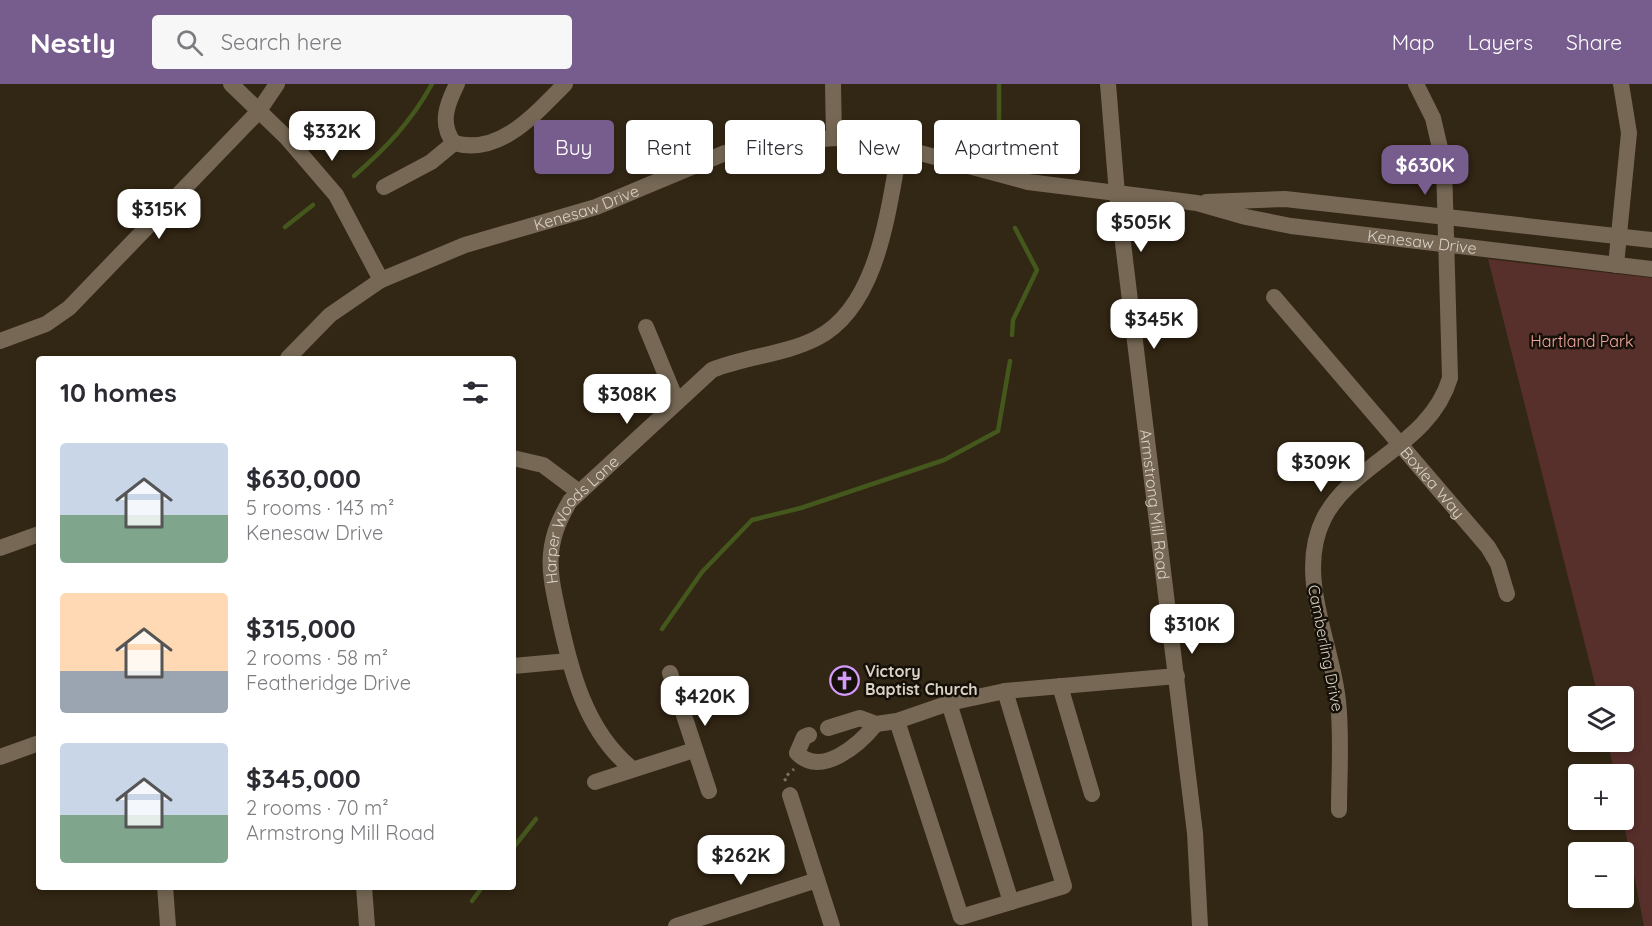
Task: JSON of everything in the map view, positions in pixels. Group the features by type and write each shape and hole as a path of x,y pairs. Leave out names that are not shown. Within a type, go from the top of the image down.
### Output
{"street":[{"path":"231,84 287,138 336,195 381,280"},
{"path":"0,341 46,324 69,308 258,112 277,84"},
{"path":"457,84 445,117 446,134 453,143 468,147 487,145 506,136 531,118 565,84"},
{"path":"833,84 834,138"},
{"name":"Armstrong Mill Road","path":"1108,84 1117,194 1195,833 1200,926"},
{"name":"Camberling Drive","path":"1339,810 1341,730 1338,700 1312,576 1313,554 1324,519 1331,507 1418,429 1439,405 1450,378 1446,215 1440,141 1433,118 1416,84"},
{"path":"1616,265 1629,133 1621,84"},
{"name":"Kenesaw Drive","path":"290,356 330,315 381,280 465,245 596,207 725,153 760,145 837,138"},
{"path":"384,187 431,162 453,143"},
{"name":"Kenesaw Drive","path":"922,153 1028,182 1117,194 1197,203 1285,199 1446,215 1652,240"},
{"name":"Harper Woods Lane","path":"631,768 611,752 587,712 568,661 552,580 551,554 557,525 570,501 579,492 712,370 736,360 776,353 818,338 853,307 872,273 894,174"},
{"name":"Kenesaw Drive","path":"1197,203 1246,217 1292,226 1652,269"},
{"name":"Boxlea Way","path":"1274,297 1488,547 1498,564 1507,594"},
{"path":"646,327 677,402"},
{"path":"516,459 543,465 579,492"},
{"path":"0,548 36,535"},
{"path":"516,668 568,661"},
{"path":"670,673 709,791"},
{"path":"828,728 860,718 876,724 897,721 949,703 1005,691 1177,676"},
{"path":"1060,686 1092,794"},
{"path":"897,721 961,917 1064,886 1005,691"},
{"path":"949,703 1011,902"},
{"path":"809,735 804,736 797,753 804,760 814,764 844,753 876,724"},
{"path":"0,758 36,744"},
{"path":"595,782 631,768 694,750"},
{"path":"790,795 832,926"},
{"path":"676,926 817,880"},
{"path":"165,890 168,926"},
{"path":"364,890 368,926"}],"path":[{"path":"790,795 784,778 804,760"}],"green space":[{"name":"Hartland Park","path":"1488,259 1652,278 1652,926 1644,926 1634,875 1634,842 1628,842 1625,830 1634,830 1634,764 1612,764 1610,752 1634,752 1634,686 1595,686"}],"waterway":[{"path":"354,176 397,134 432,84"},
{"path":"999,84 999,120"},
{"path":"285,227 313,205"},
{"path":"1012,335 1013,320 1037,270 1015,228"},
{"path":"662,629 702,572 752,520 801,508 944,460 998,431 1010,361"},
{"path":"516,844 536,819"},
{"path":"472,901 480,890"}],"place":[{"name":"Victory Baptist Church","path":"844,680"}]}
